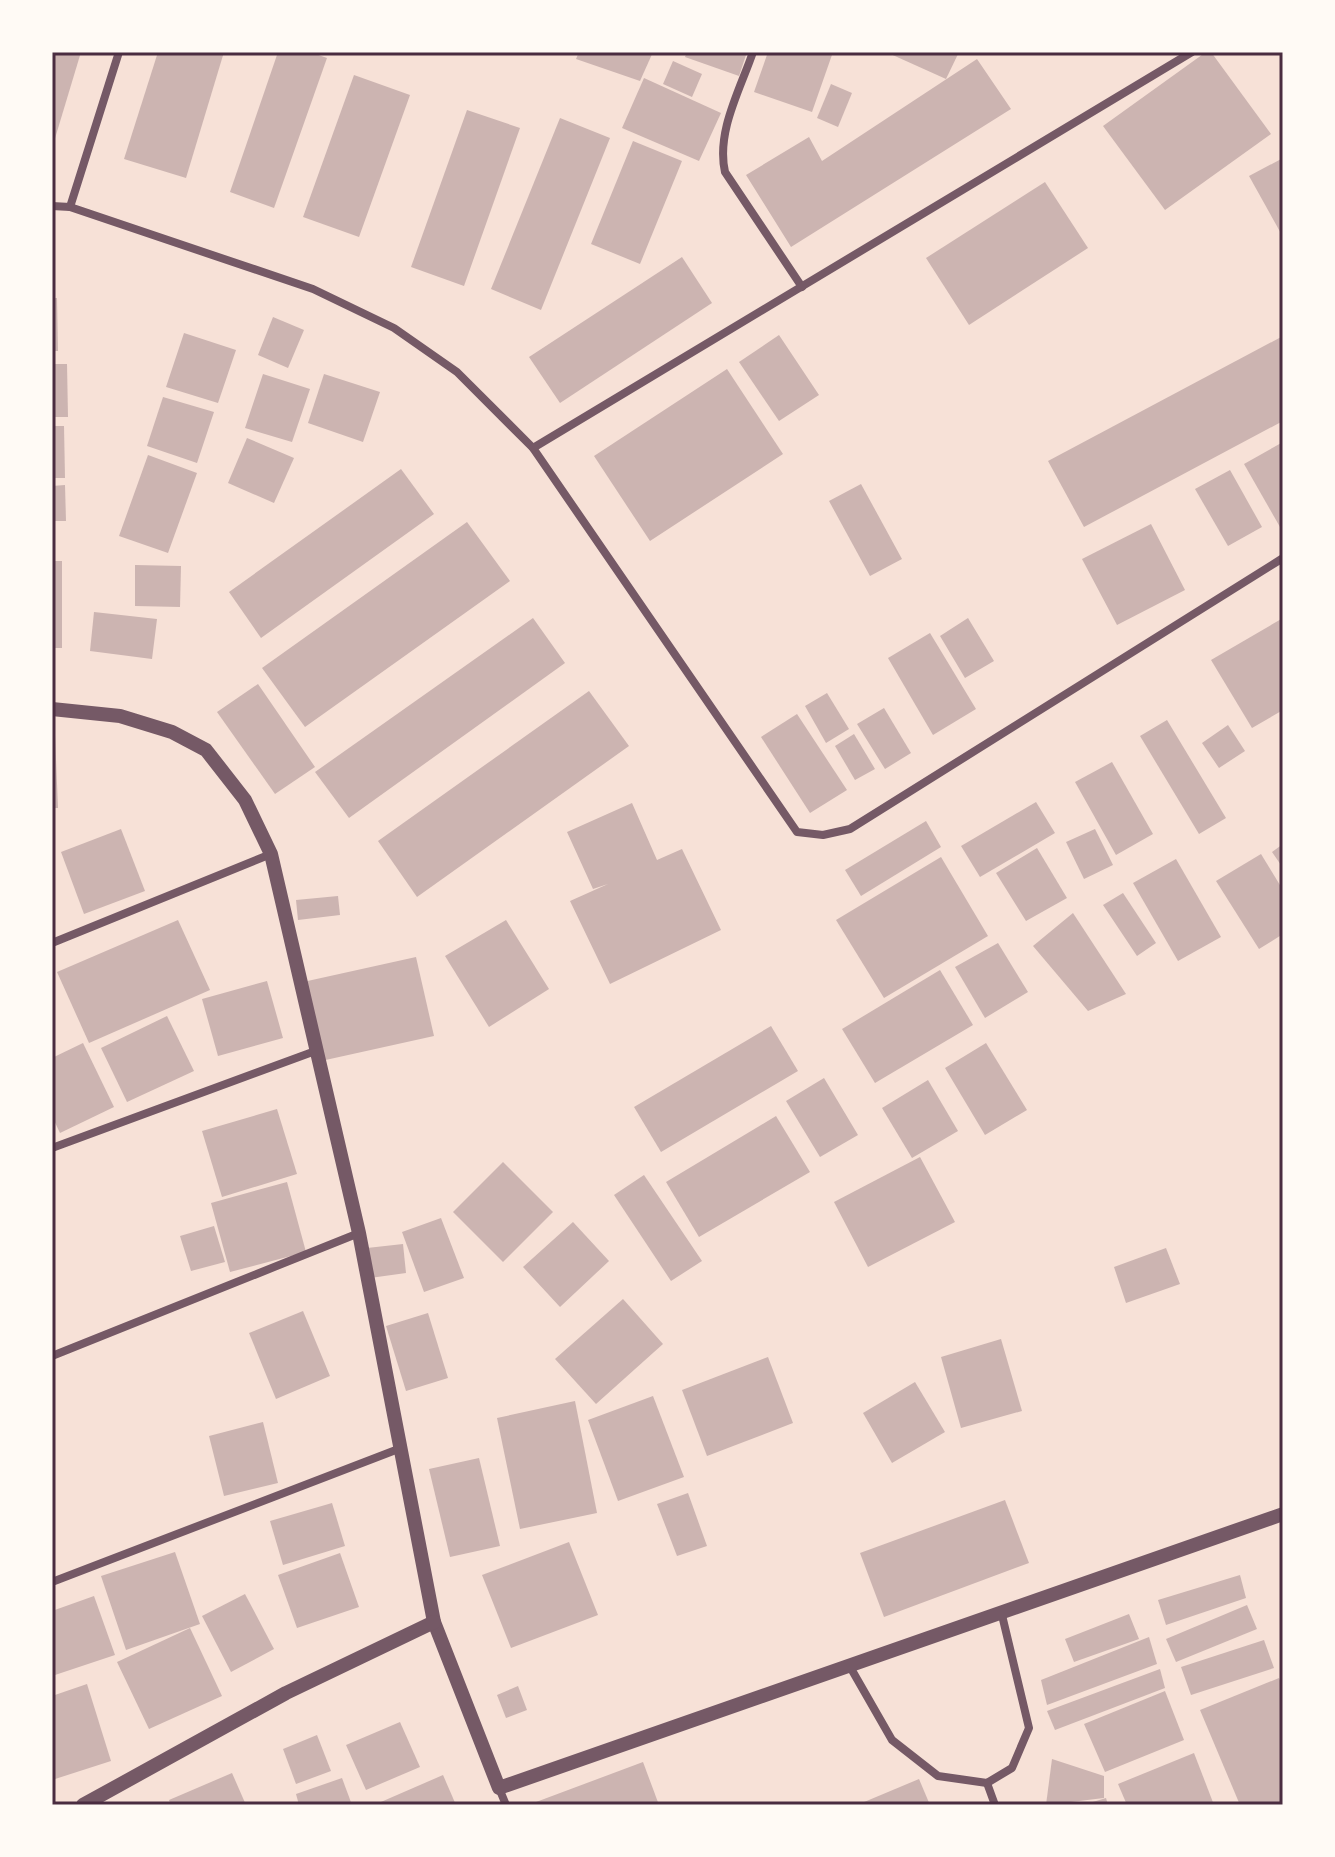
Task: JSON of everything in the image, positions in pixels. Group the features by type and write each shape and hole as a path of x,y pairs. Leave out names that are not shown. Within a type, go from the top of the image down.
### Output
{"street":[{"path":"70,207 119,52"},
{"path":"753,52 725,129 721,154 725,172 802,287"},
{"path":"533,448 1192,52"},
{"path":"52,206 70,207 313,289 394,328 457,372 533,448 797,832 823,835 850,829 1283,558"},
{"path":"52,709 120,716 172,732 206,750 245,800 271,854 359,1233 434,1622 506,1805"},
{"path":"52,943 271,854"},
{"path":"52,1148 318,1050"},
{"path":"52,1356 359,1233"},
{"path":"52,1582 401,1448"},
{"path":"499,1788 1283,1514"},
{"path":"849,1665 892,1740 938,1776 987,1783 1012,1768 1029,1728 1001,1611"},
{"path":"83,1805 286,1693 434,1622"},
{"path":"987,1783 995,1805"}],"building":[{"path":"52,52 81,52 53,145 52,145"},
{"path":"158,52 224,52 186,178 124,159"},
{"path":"278,52 310,52 327,58 274,208 230,192"},
{"path":"579,52 653,52 640,81 576,59"},
{"path":"687,52 747,52 739,76 685,57"},
{"path":"768,52 833,52 812,112 754,92"},
{"path":"886,52 959,52 946,79"},
{"path":"1206,52 1211,52 1271,134 1165,210 1103,126"},
{"path":"977,59 1011,109 791,247 746,175 809,137 822,161"},
{"path":"673,61 702,74 692,97 663,84"},
{"path":"354,75 410,95 359,237 303,217"},
{"path":"644,78 721,113 699,161 622,128"},
{"path":"831,84 852,93 838,127 817,118"},
{"path":"467,110 520,128 464,286 411,267"},
{"path":"560,118 610,138 541,310 491,289"},
{"path":"633,141 682,161 640,264 591,244"},
{"path":"1283,158 1283,237 1249,176"},
{"path":"1045,182 1088,248 969,325 926,258"},
{"path":"682,257 712,303 560,403 529,357"},
{"path":"52,298 57,298 58,351 52,351"},
{"path":"273,317 304,330 288,368 258,355"},
{"path":"184,333 236,350 218,403 166,387"},
{"path":"779,335 819,395 779,421 739,362"},
{"path":"1283,336 1283,421 1084,527 1048,461"},
{"path":"52,364 67,364 68,417 52,417"},
{"path":"727,369 783,454 650,541 594,456"},
{"path":"263,374 310,389 292,442 245,428"},
{"path":"324,374 380,392 363,442 308,423"},
{"path":"163,397 214,412 197,463 147,446"},
{"path":"52,426 64,426 65,478 52,478"},
{"path":"247,438 294,458 274,503 228,483"},
{"path":"1283,442 1283,525 1280,527 1244,464"},
{"path":"148,455 197,473 168,553 119,536"},
{"path":"401,469 434,514 261,638 229,592"},
{"path":"1230,470 1262,527 1228,546 1195,489"},
{"path":"861,484 902,559 870,576 829,501"},
{"path":"65,485 66,521 52,521 52,486"},
{"path":"467,522 510,581 305,727 262,668"},
{"path":"1151,524 1185,590 1117,625 1082,559"},
{"path":"52,561 62,561 62,648 52,648"},
{"path":"135,565 181,566 180,607 135,606"},
{"path":"94,612 157,619 152,659 90,651"},
{"path":"533,618 565,663 349,818 315,772"},
{"path":"968,618 994,661 965,678 940,636"},
{"path":"1283,618 1283,710 1252,728 1211,660"},
{"path":"930,633 976,709 933,735 888,658"},
{"path":"258,684 315,767 275,794 217,712"},
{"path":"589,691 629,746 417,897 378,841"},
{"path":"827,693 849,729 826,743 805,706"},
{"path":"884,708 911,753 885,769 857,724"},
{"path":"797,714 847,790 810,813 761,737"},
{"path":"1167,720 1226,818 1199,834 1140,736"},
{"path":"1228,725 1245,751 1219,768 1202,743"},
{"path":"854,734 875,769 855,780 835,746"},
{"path":"52,735 55,735 58,808 52,808"},
{"path":"1112,762 1153,834 1116,855 1075,782"},
{"path":"1036,802 1055,833 980,877 961,846"},
{"path":"632,803 657,860 682,849 721,930 610,984 570,901 608,884 593,889 567,832"},
{"path":"926,821 941,847 861,896 845,870"},
{"path":"121,829 145,891 84,914 61,852"},
{"path":"1095,829 1113,865 1084,879 1066,842"},
{"path":"1283,844 1283,868 1272,852"},
{"path":"1037,848 1067,898 1026,921 996,873"},
{"path":"1261,854 1283,890 1283,934 1259,949 1216,881"},
{"path":"941,857 988,936 884,998 836,920"},
{"path":"1176,859 1221,937 1178,961 1133,883"},
{"path":"1123,893 1156,943 1137,956 1103,905"},
{"path":"338,896 340,915 298,920 296,900"},
{"path":"1073,913 1126,994 1088,1011 1033,946"},
{"path":"178,920 210,990 89,1043 57,972"},
{"path":"506,920 549,989 489,1027 445,956"},
{"path":"998,943 1028,992 985,1018 955,967"},
{"path":"416,957 434,1036 321,1061 303,982"},
{"path":"940,970 973,1025 875,1083 842,1029"},
{"path":"267,981 283,1038 218,1056 202,999"},
{"path":"167,1016 194,1071 127,1102 101,1048"},
{"path":"771,1026 798,1071 661,1152 634,1107"},
{"path":"83,1043 114,1107 60,1133 52,1116 52,1058"},
{"path":"986,1043 1027,1110 985,1135 945,1068"},
{"path":"824,1078 858,1135 820,1157 786,1101"},
{"path":"928,1080 958,1131 912,1158 882,1108"},
{"path":"277,1109 297,1174 222,1197 202,1131"},
{"path":"776,1116 810,1172 699,1237 666,1182"},
{"path":"920,1157 955,1222 868,1267 834,1202"},
{"path":"503,1162 553,1212 503,1262 453,1212"},
{"path":"644,1175 702,1261 671,1281 614,1195"},
{"path":"287,1182 306,1252 230,1272 211,1203"},
{"path":"441,1218 464,1278 424,1292 402,1232"},
{"path":"573,1222 609,1261 560,1307 523,1267"},
{"path":"214,1226 225,1262 191,1271 180,1236"},
{"path":"403,1244 406,1273 370,1278 367,1248"},
{"path":"1166,1248 1180,1284 1126,1303 1114,1267"},
{"path":"623,1299 663,1344 596,1404 555,1359"},
{"path":"303,1311 330,1376 276,1399 249,1333"},
{"path":"428,1313 448,1378 406,1391 386,1326"},
{"path":"1001,1339 1022,1411 961,1428 941,1357"},
{"path":"768,1357 793,1423 707,1456 682,1390"},
{"path":"915,1382 945,1432 892,1463 863,1413"},
{"path":"653,1396 684,1477 618,1501 588,1420"},
{"path":"575,1401 597,1513 520,1529 497,1418"},
{"path":"263,1422 278,1483 224,1496 209,1436"},
{"path":"479,1458 500,1546 450,1557 429,1469"},
{"path":"688,1493 707,1546 677,1556 657,1504"},
{"path":"1005,1500 1029,1563 884,1617 860,1553"},
{"path":"332,1503 345,1546 283,1565 270,1521"},
{"path":"569,1542 598,1615 511,1648 482,1575"},
{"path":"175,1552 200,1624 126,1650 101,1576"},
{"path":"340,1553 359,1607 297,1628 278,1575"},
{"path":"1240,1575 1246,1598 1166,1625 1158,1600"},
{"path":"245,1594 274,1649 231,1672 202,1616"},
{"path":"94,1596 115,1655 52,1676 52,1611"},
{"path":"1247,1605 1257,1629 1176,1662 1166,1639"},
{"path":"1129,1614 1139,1639 1074,1662 1065,1639"},
{"path":"190,1628 222,1696 149,1729 117,1662"},
{"path":"1149,1637 1157,1664 1047,1705 1041,1680"},
{"path":"1264,1640 1274,1668 1191,1695 1181,1667"},
{"path":"1160,1669 1165,1688 1055,1730 1047,1711"},
{"path":"1279,1678 1283,1687 1283,1802 1277,1805 1240,1805 1200,1710"},
{"path":"87,1684 111,1761 52,1780 52,1696"},
{"path":"518,1686 527,1710 506,1718 497,1695"},
{"path":"1165,1691 1184,1740 1105,1772 1084,1724"},
{"path":"400,1722 420,1767 366,1790 346,1745"},
{"path":"317,1735 331,1771 296,1784 283,1749"},
{"path":"1194,1753 1214,1805 1127,1805 1118,1784"},
{"path":"1052,1759 1104,1776 1104,1798 1046,1805"},
{"path":"643,1762 659,1805 528,1805"},
{"path":"232,1773 246,1805 171,1805 169,1800"},
{"path":"443,1775 456,1805 374,1805"},
{"path":"342,1778 352,1805 299,1805 296,1794"},
{"path":"919,1779 930,1805 857,1805"},
{"path":"1106,1798 1108,1805 1086,1804"}]}
